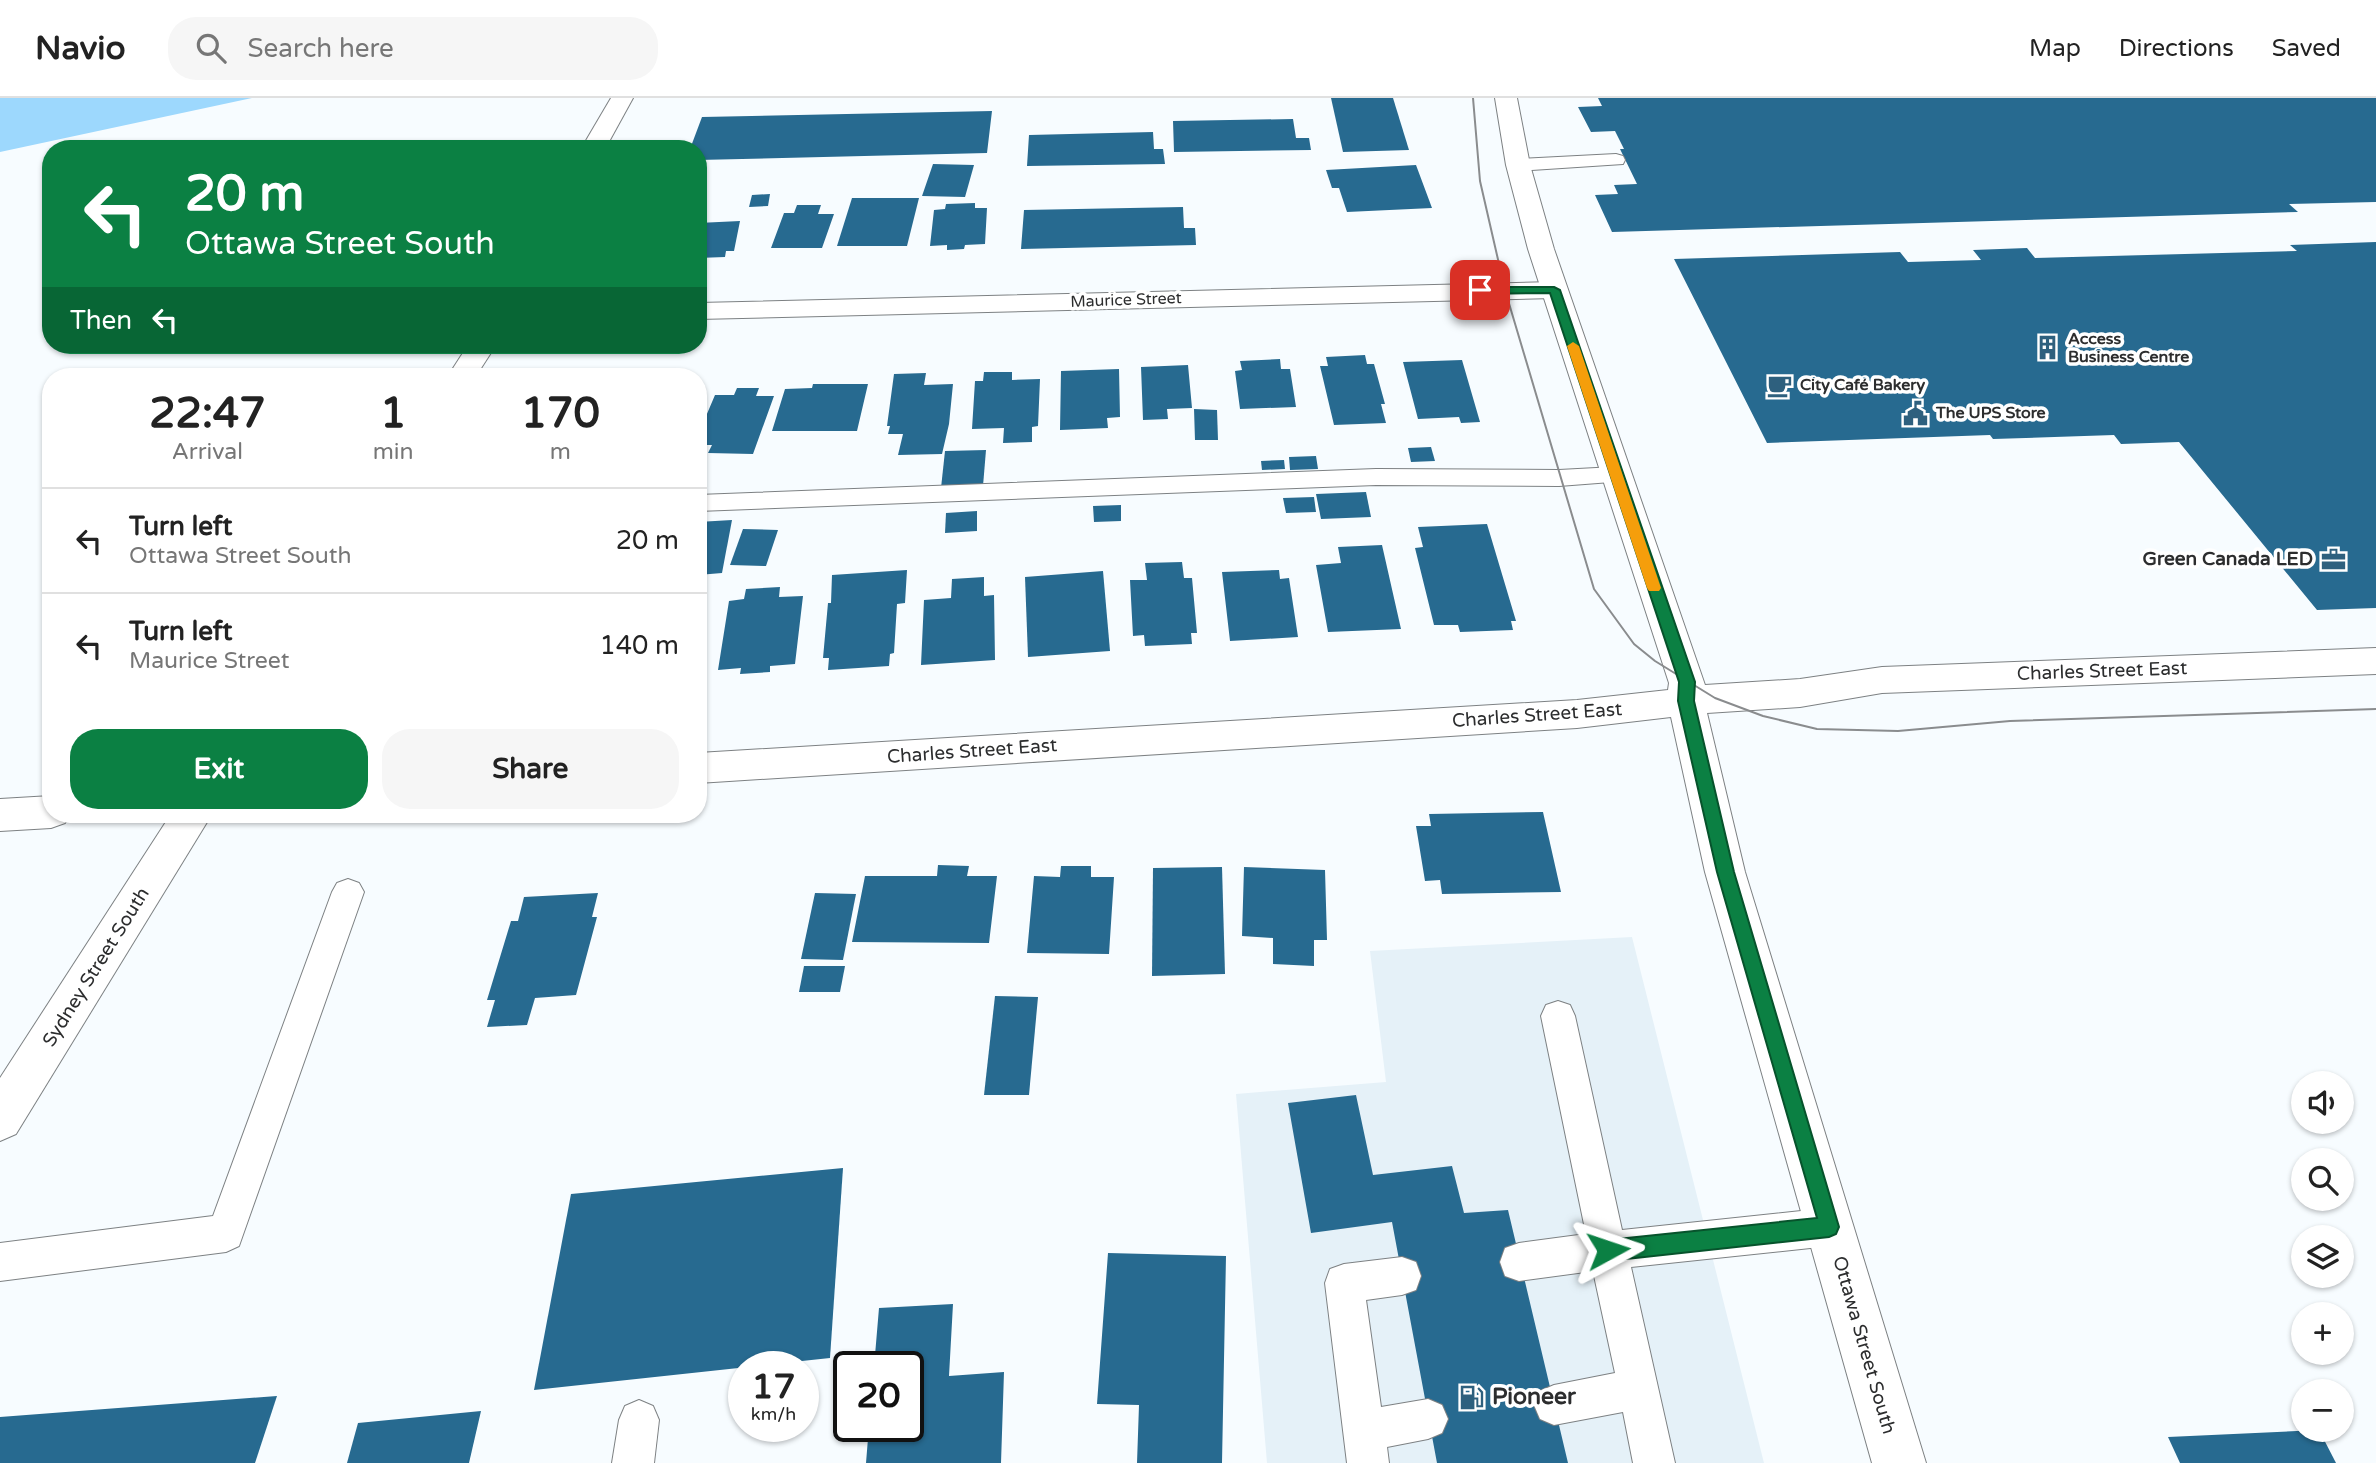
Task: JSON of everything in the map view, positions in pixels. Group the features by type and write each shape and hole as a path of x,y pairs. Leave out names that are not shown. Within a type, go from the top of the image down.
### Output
{"main road":[{"path":"598,140 622,98"},
{"name":"Ottawa Street South","path":"1506,98 1518,165 1554,290 1687,682 1686,701 1726,872 1899,1463"},
{"name":"Maurice Street","path":"707,311 1554,290"},
{"name":"Charles Street East","path":"707,767 1577,714 1686,701 1800,693 1882,680 2376,661"},
{"path":"0,815 42,813"},
{"name":"Sydney Street South","path":"0,1119 186,823"}],"lane":[{"path":"1518,165 1616,160"},
{"path":"707,503 1376,477 1559,478 1615,475"},
{"path":"0,1262 226,1233 348,892"},
{"path":"1558,1016 1654,1463"},
{"path":"1519,1262 1829,1227"},
{"path":"1402,1276 1344,1283 1366,1446 1428,1419"},
{"path":"1555,1405 1639,1389"},
{"path":"633,1463 639,1420"}],"shaded area":[{"path":"0,98 252,98 56,140 42,140 42,143 0,152"},
{"path":"1632,937 1764,1463 1267,1463 1236,1094 1386,1082 1370,951"}],"building":[{"path":"1331,98 1393,98 1409,150 1343,152"},
{"path":"1598,98 2376,98 2376,202 2289,204 2298,212 1612,232 1595,195 1618,194 1614,185 1637,184 1620,149 1624,149 1615,131 1591,132 1578,107 1602,106"},
{"path":"992,111 987,153 707,160 707,140 693,140 702,117"},
{"path":"1293,119 1296,138 1309,138 1311,150 1174,152 1173,121"},
{"path":"1153,132 1154,149 1163,149 1165,164 1027,166 1029,135"},
{"path":"933,164 974,165 965,197 922,196"},
{"path":"1416,165 1432,208 1347,212 1339,188 1332,188 1326,170"},
{"path":"770,194 768,206 749,207 752,195"},
{"path":"852,198 919,198 907,246 837,246"},
{"path":"975,203 975,208 987,208 985,244 965,245 964,249 947,250 947,245 930,246 934,210 945,209 946,204"},
{"path":"797,205 821,205 818,214 834,214 822,248 771,248 784,213 794,213"},
{"path":"1183,207 1184,228 1195,228 1196,245 1021,249 1024,210"},
{"path":"740,221 734,251 726,251 725,257 707,258 707,223"},
{"name":"Access Business Centre","path":"2376,242 2376,608 2317,610 2179,442 2121,444 2114,435 1993,439 1990,435 1767,443 1674,259 1900,252 1908,262 1981,260 1973,250 2027,248 2035,258 2297,251 2290,245"},
{"path":"1365,355 1367,364 1374,364 1385,404 1381,404 1386,423 1334,425 1320,366 1328,366 1326,357"},
{"path":"1280,359 1281,369 1290,369 1296,407 1240,409 1235,371 1242,370 1240,361"},
{"path":"1462,360 1480,422 1461,423 1459,417 1418,419 1403,362"},
{"path":"1188,365 1192,408 1167,409 1168,419 1143,420 1141,367"},
{"path":"1119,369 1120,417 1107,418 1108,428 1060,430 1061,371"},
{"path":"984,372 1012,372 1012,380 1040,379 1038,426 1032,427 1032,442 1003,443 1004,428 972,429 975,381 983,381"},
{"path":"926,373 924,385 953,384 949,424 942,454 898,455 903,434 888,434 890,426 887,426 894,374"},
{"path":"813,384 868,384 857,431 772,431 785,389 812,388"},
{"path":"737,388 759,388 756,396 774,396 753,454 708,453 712,445 707,445 707,414 715,395 734,395"},
{"path":"1194,409 1217,410 1218,440 1195,440"},
{"path":"1431,447 1435,461 1411,462 1408,448"},
{"path":"986,450 983,486 941,488 945,451"},
{"path":"1316,456 1318,469 1290,470 1289,457"},
{"path":"1284,460 1285,469 1262,470 1261,461"},
{"path":"1366,492 1371,517 1321,519 1316,494"},
{"path":"1314,497 1316,512 1286,513 1283,498"},
{"path":"1121,505 1121,521 1094,522 1093,506"},
{"path":"977,511 977,531 945,533 946,513"},
{"path":"732,520 722,573 707,574 707,521"},
{"path":"1487,524 1516,621 1511,621 1513,630 1460,632 1458,625 1434,625 1415,548 1423,547 1418,527"},
{"path":"743,529 778,530 766,566 730,565"},
{"path":"1382,545 1401,629 1328,632 1316,565 1341,563 1338,547"},
{"path":"1182,562 1184,578 1192,578 1197,633 1191,633 1192,644 1145,646 1144,635 1133,636 1130,580 1147,580 1145,563"},
{"path":"907,570 905,603 897,604 894,653 890,654 889,666 828,670 829,658 823,658 832,575"},
{"path":"1279,570 1280,579 1289,578 1298,637 1230,641 1222,572"},
{"path":"1103,571 1110,651 1028,657 1025,577"},
{"path":"984,577 984,596 994,595 995,660 921,665 924,600 951,598 952,579"},
{"path":"780,587 779,597 803,596 795,664 770,666 770,672 740,674 741,668 718,670 729,601 744,599 746,589"},
{"path":"1543,812 1561,892 1442,894 1440,880 1425,881 1416,826 1431,826 1429,814"},
{"path":"938,865 969,866 967,876 997,876 989,943 852,942 865,876 937,876"},
{"path":"1061,866 1091,866 1091,877 1114,877 1109,954 1027,953 1034,876 1060,877"},
{"path":"1222,867 1225,974 1152,976 1153,868"},
{"path":"1244,867 1325,870 1327,940 1314,940 1314,966 1273,964 1273,938 1242,936"},
{"path":"598,893 592,917 597,917 576,995 535,998 527,1025 487,1027 495,1000 487,1000 511,921 518,921 524,897"},
{"path":"815,893 856,894 843,960 801,959"},
{"path":"804,966 845,966 840,992 799,992"},
{"path":"995,996 1038,997 1029,1095 984,1095"},
{"path":"1356,1095 1373,1175 1452,1166 1464,1213 1508,1210 1568,1463 1437,1463 1392,1222 1311,1233 1288,1103"},
{"path":"843,1168 830,1358 819,1359 819,1351 728,1351 728,1369 534,1390 571,1194"},
{"path":"1108,1253 1226,1256 1222,1463 1137,1463 1139,1405 1097,1404"},
{"path":"953,1304 949,1376 1004,1372 1001,1463 866,1463 868,1442 924,1442 924,1351 875,1351 879,1308"},
{"path":"277,1396 255,1463 0,1463 0,1417"},
{"path":"481,1411 469,1463 347,1463 358,1423"},
{"path":"2291,1431 2291,1442 2325,1442 2336,1463 2180,1463 2168,1437"}],"tram line":[{"path":"1473,98 1480,181 1505,290 1594,589 1634,644 1655,661 1715,698 1763,716 1817,729 1898,731 2010,721 2376,709"}],"slow traffic":[{"path":"1573,346 1654,588"}],"place":[{"name":"Access Business Centre","path":"2048,348"},
{"name":"City Café Bakery","path":"1780,385"},
{"name":"The UPS Store","path":"1916,413"},
{"name":"Green Canada LED","path":"2333,559"},
{"name":"Pioneer","path":"1472,1397"}],"route":[{"path":"1480,290 1554,290 1687,682 1686,701 1726,872 1829,1227 1608,1250"}]}
